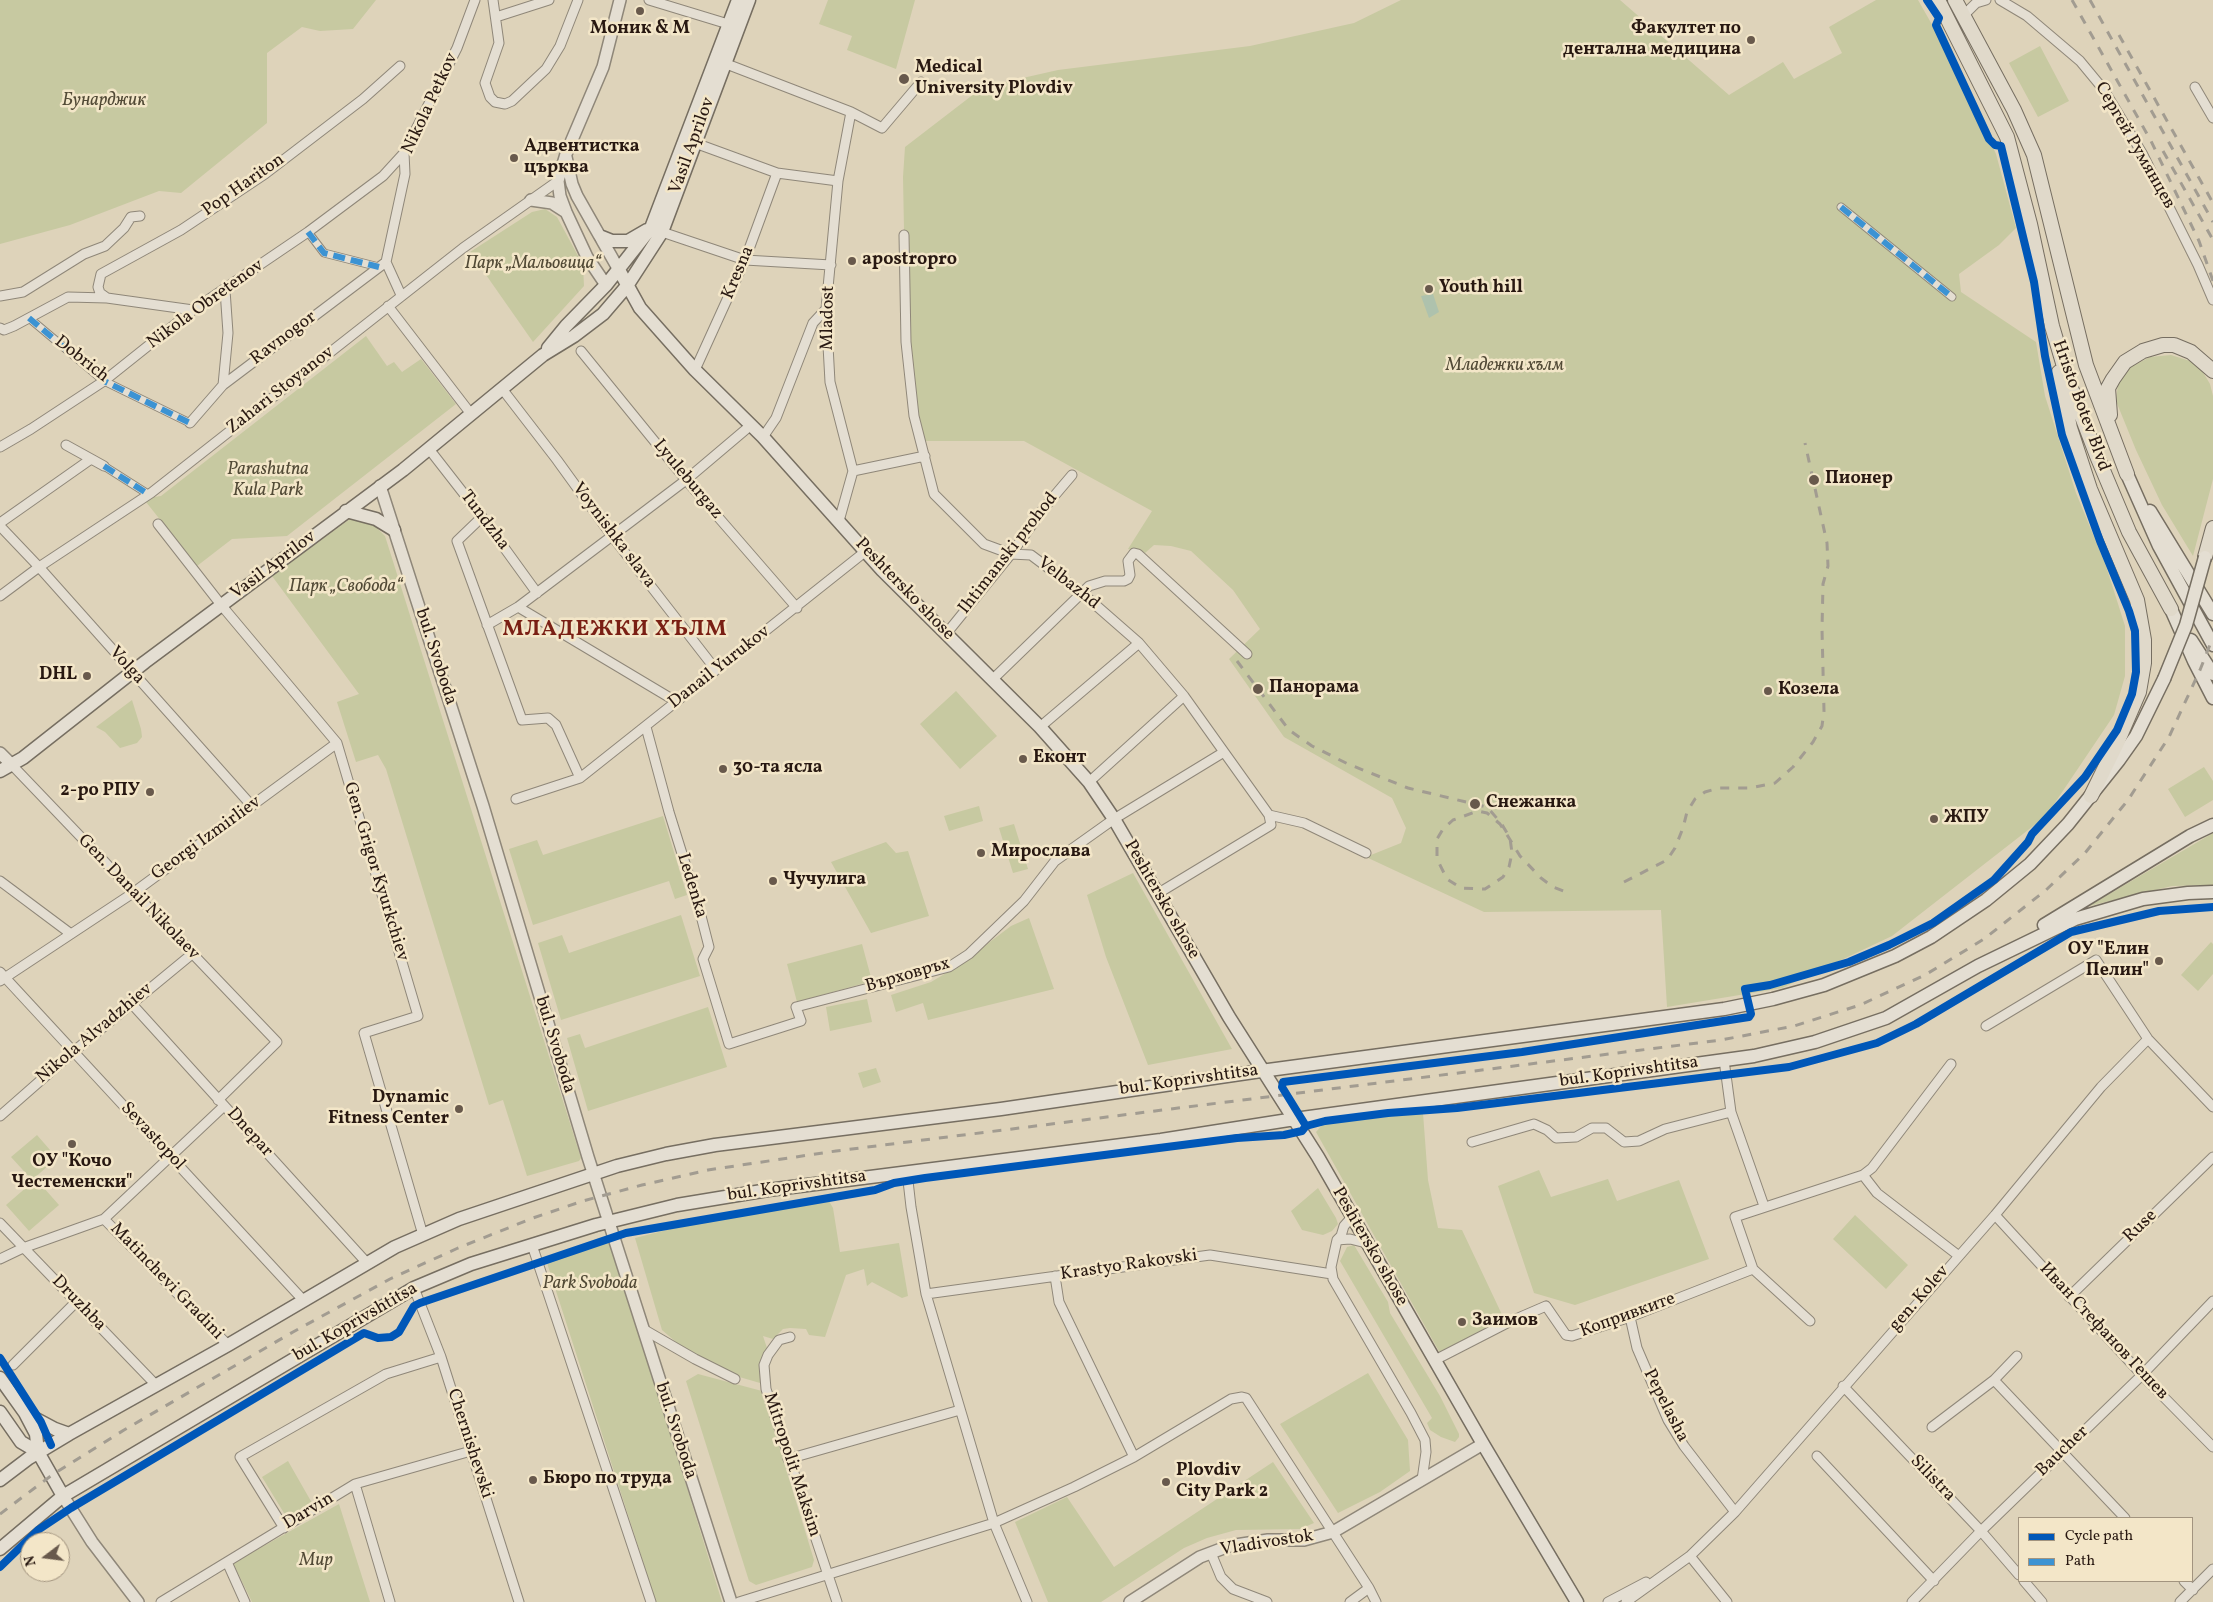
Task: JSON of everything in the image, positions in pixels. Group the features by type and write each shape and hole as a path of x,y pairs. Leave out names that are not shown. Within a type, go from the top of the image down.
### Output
{"main road":[{"name":"Vasil Aprilov","path":"543,355 566,326 656,230 738,0"},
{"name":"Vasil Aprilov","path":"6,768 429,449 503,390 543,355 574,336 603,314 623,290 656,230 695,143 749,0"},
{"name":"Hristo Botev Blvd","path":"1938,0 2007,137 2030,224 2052,326 2068,380 2129,532 2171,609"},
{"name":"Hristo Botev Blvd","path":"1955,0 2014,110 2034,155 2086,365 2127,474"},
{"path":"602,237 612,241 628,241 656,230"},
{"name":"Peshtersko shose","path":"619,270 623,290 695,370 763,437 866,551 1040,727 1090,782 1114,819 1261,1071 1295,1120 1577,1602"},
{"path":"606,285 623,290"},
{"path":"2052,326 2063,398 2070,428 2090,489 2137,600 2144,640 2144,663 2139,692 2091,796"},
{"path":"2114,443 2108,407 2108,388 2118,370 2135,355 2154,347 2174,346 2192,352 2213,370"},
{"path":"2127,474 2213,614"},
{"path":"2127,474 2158,546 2213,645"},
{"path":"346,511 376,519 394,530"},
{"path":"2205,557 2213,528"},
{"name":"bul. Koprivshtitsa","path":"0,1480 38,1452 228,1345 367,1263 423,1235 459,1220 593,1173 666,1154 715,1145 1002,1109 1261,1071 1724,1009 1773,999 1824,985 1915,946 1980,904 2030,864 2051,844 2091,796 2136,736 2164,679 2186,625 2205,557"},
{"path":"2171,609 2213,674"},
{"path":"2171,609 2213,698"},
{"path":"1978,966 2190,836 2213,825"},
{"name":"bul. Koprivshtitsa","path":"0,1549 63,1496 414,1288 471,1264 610,1221 676,1205 715,1198 1161,1140 1724,1060 1815,1042 1869,1024 1894,1013 1978,966 2096,911 2163,896 2213,892"},
{"path":"0,1378 25,1413 36,1434 38,1452 63,1496"},
{"path":"0,1412 21,1442 38,1452"},
{"path":"25,1413 54,1429 69,1434"}],"street":[{"name":"Nikola Petkov","path":"383,265 405,174 404,153 458,48 475,0"},
{"path":"493,0 499,43 485,82 490,98 505,104 512,101 546,69 560,46 578,0"},
{"path":"496,17 549,0"},
{"path":"606,285 587,257 566,212 560,196 558,181 566,154 603,67 620,0"},
{"path":"649,0 728,24"},
{"path":"1963,16 1976,3 1986,0"},
{"name":"Сергей Румянцев","path":"2000,0 2027,16 2050,35 2080,61 2104,90 2142,153 2198,265 2213,300"},
{"path":"724,63 851,112 882,128 921,82"},
{"name":"Pop Hariton","path":"107,298 100,293 98,287 101,274 181,230 265,174 364,98 400,66"},
{"path":"2196,87 2213,118"},
{"name":"Mladost","path":"851,112 838,181 826,309 830,382 853,471"},
{"path":"695,143 777,173 838,181"},
{"name":"Nikola Obretenov","path":"0,447 31,429 104,380 193,310 308,232 383,176 404,153"},
{"path":"566,154 568,170 577,196 602,237 619,270"},
{"name":"Kresna","path":"695,370 745,260 777,173"},
{"name":"Zahari Stoyanov","path":"0,596 39,567 148,494 337,348 401,295 463,248 558,181"},
{"path":"531,200 552,203 566,212"},
{"path":"1842,207 1952,296"},
{"path":"0,296 23,292 84,254 105,246 124,228 131,217 140,216"},
{"path":"656,230 745,260 831,265"},
{"path":"308,232 324,253 383,265 401,295"},
{"name":"Velbazhd","path":"904,235 906,342 914,416 934,494 984,544 1011,554 1031,554 1083,594 1139,643 1184,696 1269,815"},
{"name":"Ravnogor","path":"190,423 223,385 383,265"},
{"path":"223,385 228,332 225,290"},
{"path":"2,329 29,318 68,297 107,298 193,310"},
{"path":"388,306 471,414"},
{"path":"763,437 776,418 812,323 826,309"},
{"name":"Dobrich","path":"29,318 104,380 190,423"},
{"name":"Lyuleburgaz","path":"581,351 686,480 796,608"},
{"name":"Voynishka slava","path":"503,390 558,460 612,536 716,670"},
{"path":"487,625 518,607 537,593 686,480 751,425"},
{"path":"66,445 148,494"},
{"name":"Tundzha","path":"429,449 482,517 537,593"},
{"path":"839,521 853,471 925,456"},
{"path":"0,524 90,459"},
{"name":"Ihtimanski prohod","path":"946,634 1072,475"},
{"name":"bul. Svoboda","path":"380,486 483,806 593,1173 731,1602"},
{"path":"482,517 457,541 522,720 548,718 556,725 580,778"},
{"name":"Volga","path":"0,524 252,806"},
{"name":"Gen. Grigor Kyurkchiev","path":"158,524 222,606 337,743 418,1016 364,1033 423,1235"},
{"name":"Danail Yurukov","path":"516,799 580,778 866,551"},
{"path":"992,680 1083,594 1089,586 1104,580 1124,582 1128,579 1130,575 1128,561 1134,553 1138,554 1247,654"},
{"path":"518,607 677,702"},
{"path":"1040,727 1139,643"},
{"path":"1090,782 1184,696"},
{"name":"Ledenka","path":"646,726 669,812 699,908 709,947 703,959 729,1044"},
{"name":"Georgi Izmirliev","path":"2,977 133,893 337,743"},
{"name":"Gen. Danail Nikolaev","path":"0,752 6,768 133,893 277,1042 221,1103"},
{"path":"1114,819 1224,752"},
{"path":"1157,894 1271,825 1269,815 1304,823 1366,853"},
{"name":"Върховръх","path":"729,1044 800,1021 796,1007 949,967 969,954 1024,901 1054,861 1114,819"},
{"path":"0,881 71,934"},
{"name":"Nikola Alvadzhiev","path":"0,1116 72,1052 192,954"},
{"path":"1986,1026 2096,960 2148,1039 2213,1107"},
{"name":"Sevastopol","path":"2,977 304,1301"},
{"name":"Dnepar","path":"131,1003 367,1263"},
{"name":"gen. Kolev","path":"1679,1564 1690,1556 1734,1512 1959,1256 2102,1087 2148,1039"},
{"path":"1724,1060 1731,1112 1764,1206"},
{"path":"1810,1322 1754,1270 1735,1217 1863,1175 1872,1168 1951,1064"},
{"path":"0,1260 23,1248 104,1219 170,1157 221,1103"},
{"path":"1472,1142 1534,1124 1547,1130 1556,1138 1576,1137 1592,1128 1606,1128 1624,1142 1639,1141 1665,1129 1731,1112"},
{"name":"Ruse","path":"2069,1297 2213,1157"},
{"path":"907,1172 911,1208 926,1294 994,1523 1027,1602"},
{"path":"1863,1175 1877,1194 1959,1256"},
{"name":"Иван Стефанов Гешев","path":"1995,1214 2069,1297 2213,1447"},
{"path":"1352,1217 1344,1226 1341,1236 1337,1240 1332,1268 1333,1280 1425,1440 1426,1452 1422,1480"},
{"name":"Matinchevi Gradini","path":"104,1219 228,1345"},
{"name":"Druzhba","path":"0,1223 156,1385"},
{"path":"1337,1240 1350,1239 1366,1243"},
{"path":"532,1245 651,1602"},
{"name":"Krastyo Rakovski","path":"926,1294 1210,1256 1332,1274"},
{"name":"Копривките","path":"1435,1360 1509,1322 1546,1306 1566,1335 1572,1336 1630,1317 1754,1270"},
{"path":"1055,1276 1059,1302 1134,1458"},
{"name":"Chernishevski","path":"414,1288 441,1357 519,1602"},
{"path":"13,1365 77,1301"},
{"name":"Baucher","path":"1912,1602 1981,1530 2142,1375 2213,1301"},
{"name":"Pepelasha","path":"1630,1317 1637,1348 1668,1420 1684,1446 1734,1512"},
{"path":"644,1329 696,1360 734,1378"},
{"name":"Mitropolit Maksim","path":"790,1337 779,1340 768,1355 764,1365 766,1388 837,1602"},
{"path":"1932,1427 1994,1380 2017,1356"},
{"path":"284,1528 240,1457 386,1374 441,1357"},
{"path":"1994,1380 2124,1517"},
{"name":"Silistra","path":"1843,1386 1981,1530 2018,1574"},
{"path":"739,1602 994,1523 1134,1458 1231,1399 1246,1398 1369,1588 1376,1602"},
{"path":"788,1459 960,1410"},
{"name":"Vladivostok","path":"1130,1602 1200,1556 1229,1546 1268,1540 1304,1540 1333,1532 1483,1444"},
{"name":"Darvin","path":"161,1602 355,1484 471,1451"},
{"path":"1817,1456 1934,1581"},
{"path":"355,1484 390,1602"},
{"path":"63,1496 92,1542 138,1602"},
{"path":"1211,1553 1220,1577 1233,1589 1267,1602"},
{"path":"1690,1556 1727,1602"},
{"path":"227,1562 245,1602"},
{"path":"1608,1602 1679,1564"},
{"path":"1626,1602 1679,1564"},
{"path":"2180,1602 2213,1569"},
{"path":"2025,1582 2042,1602"},
{"path":"2185,1582 2193,1590"},
{"path":"1350,1602 1369,1588"}],"green space":[{"name":"Бунарджик","path":"0,0 376,0 353,29 320,31 302,27 267,53 267,123 181,193 159,191 70,225 0,244"},
{"path":"828,0 915,0 896,69 847,50 852,36 819,24"},
{"name":"Младежки хълм","path":"1401,0 1620,0 1729,95 1783,62 1794,79 1842,53 1829,27 1876,0 1918,0 1959,72 1996,154 2016,228 1999,245 1959,274 1961,292 2036,342 2045,396 2076,493 2106,566 2125,626 2125,676 2114,715 2046,816 1892,936 1782,988 1667,1007 1661,910 1484,912 1366,857 1401,843 1406,828 1392,798 1284,737 1229,659 1260,629 1233,590 1191,551 1171,546 1154,545 1145,553 1128,549 1152,511 1024,441 916,441 910,420 906,335 903,177 905,147 983,87 1058,70 1250,46 1354,23"},
{"path":"2040,46 2069,101 2038,117 2009,63"},
{"name":"Парк „Мальовица“","path":"545,209 557,217 583,265 584,286 533,342 470,252 532,212"},
{"name":"Parashutna Kula Park","path":"366,336 387,366 394,362 402,372 421,359 456,404 287,536 232,539 197,566 146,502 154,497 161,496"},
{"path":"2171,355 2190,361 2201,369 2210,384 2213,396 2213,479 2193,556 2162,505 2136,450 2116,401 2118,383 2131,367 2150,357"},
{"name":"Парк „Свобода“","path":"358,518 371,522 385,536 581,1158 579,1161 527,1176 503,1100 489,1105 386,769 378,755 356,762 337,702 359,694 272,576 350,519"},
{"path":"956,691 997,736 960,769 920,724"},
{"path":"132,700 142,737 137,743 120,748 105,732 96,727"},
{"path":"2204,767 2213,781 2213,800 2185,817 2168,789"},
{"path":"979,806 983,821 949,831 944,816"},
{"path":"663,816 687,895 675,899 669,881 533,925 509,849 537,840 543,855"},
{"path":"1014,824 1028,869 1013,873 999,828"},
{"path":"2213,833 2213,885 2172,886 2089,906"},
{"path":"886,842 896,853 908,851 929,916 871,933 831,862"},
{"path":"1133,873 1232,1049 1148,1065 1106,957 1087,895"},
{"path":"681,915 700,976 561,1020 538,943 562,935 569,953"},
{"path":"1029,918 1054,989 928,1020 923,1003 896,1012 891,995 931,982 958,966 1011,926"},
{"path":"2211,942 2213,944 2213,974 2198,991 2181,975"},
{"path":"862,944 872,981 797,1002 787,964"},
{"path":"867,999 872,1022 830,1031 826,1007"},
{"path":"708,1007 727,1067 588,1111 567,1038 580,1034 585,1048"},
{"path":"876,1068 881,1082 863,1088 858,1073"},
{"path":"1423,1113 1428,1180 1438,1228 1462,1230 1505,1321 1440,1353 1316,1132 1323,1124"},
{"path":"37,1135 57,1158 32,1180 11,1157"},
{"path":"1539,1170 1551,1197 1608,1179 1617,1201 1679,1180 1709,1259 1575,1305 1534,1293 1498,1186"},
{"path":"36,1179 59,1205 29,1231 6,1205"},
{"path":"1318,1188 1338,1224 1332,1231 1323,1235 1302,1230 1291,1211"},
{"path":"829,1201 833,1208 840,1252 899,1243 908,1296 902,1298 872,1282 867,1286 864,1269 846,1275 825,1337 809,1335 806,1329 790,1328 783,1329 773,1339 763,1336 767,1348 762,1363 760,1383 736,1376 683,1348 662,1330 635,1238 722,1216"},
{"path":"1855,1215 1908,1265 1886,1289 1833,1239"},
{"name":"Park Svoboda","path":"611,1240 722,1602 656,1602 547,1263"},
{"path":"1354,1245 1388,1302 1390,1313 1440,1396 1459,1434 1455,1442 1441,1437 1430,1430 1427,1423 1432,1418 1340,1261 1347,1247"},
{"path":"1368,1373 1408,1440 1410,1471 1380,1492 1338,1513 1280,1424"},
{"path":"698,1374 762,1391 814,1560 812,1567 756,1585 749,1581 686,1381"},
{"path":"288,1461 312,1503 287,1518 262,1477"},
{"path":"1273,1462 1314,1523 1300,1529 1236,1530 1207,1538 1184,1548 1101,1602 1048,1602 1015,1522 1067,1497 1114,1567"},
{"name":"Мир","path":"339,1504 370,1602 252,1602 233,1563"}],"shaded area":[{"path":"1433,294 1439,312 1429,318 1421,296"}],"railway":[{"path":"2072,0 2151,141 2199,241 2213,281"},
{"path":"2090,0 2213,222"},
{"path":"2119,35 2213,203"},
{"path":"2163,151 2213,240"},
{"path":"1624,882 1667,860 1675,848 1687,812 1695,799 1705,792 1719,788 1750,788 1775,783 1793,767 1813,742 1822,726 1824,711 1823,584 1828,566 1827,543 1805,443"},
{"path":"0,1514 52,1475 124,1430 293,1332 390,1279 458,1248 533,1218 583,1201 708,1170 836,1151 1721,1040 1794,1026 1860,1005 1925,975 1984,939 2046,890 2085,853 2128,800 2169,737 2213,637"},
{"path":"1237,661 1289,730 1312,746 1348,764 1408,788 1487,807 1501,823 1510,838 1512,853 1509,867 1503,877 1485,889 1461,888 1447,879 1437,859 1437,839 1443,829 1453,820 1478,811 1487,813 1500,824 1509,838 1520,856 1541,878 1553,887 1571,894"}],"marked path":[{"path":"1841,207 1952,297"},
{"path":"308,232 324,253 379,267"},
{"path":"29,318 104,381 190,423"},
{"path":"104,466 148,494"}],"cycle path":[{"path":"1306,1126 1282,1087 1283,1082 1522,1052 1749,1017 1751,1014 1745,989 1770,985 1849,962 1889,945 1933,923 1994,880 2028,842 2032,834 2085,777 2117,730 2132,694 2136,672 2135,631 2062,435 2045,356 2034,282 2001,146 1995,145 1989,139 1936,25 1939,18 1927,0"},
{"path":"0,1567 38,1530 71,1508 364,1333 378,1338 391,1337 399,1332 414,1306 626,1233 875,1190 894,1183 925,1178 1237,1138 1284,1135 1302,1131 1306,1126 1325,1121 1388,1113 1457,1108 1789,1067 1877,1043 1916,1024 2071,932 2159,911 2213,907"},
{"path":"0,1358 41,1422 51,1445"}],"place":[{"name":"Моник & М","path":"640,11"},
{"name":"Факултет по дентална медицина","path":"1751,40"},
{"name":"Medical University Plovdiv","path":"904,79"},
{"name":"Адвентистка църква","path":"514,158"},
{"name":"apostropro","path":"852,261"},
{"name":"Youth hill","path":"1429,289"},
{"name":"Пионер","path":"1814,480"},
{"name":"DHL","path":"87,676"},
{"name":"Панорама","path":"1258,689"},
{"name":"Козела","path":"1768,691"},
{"name":"Еконт","path":"1023,759"},
{"name":"30-та ясла","path":"723,769"},
{"name":"2-ро РПУ","path":"150,792"},
{"name":"Снежанка","path":"1475,804"},
{"name":"ЖПУ","path":"1934,819"},
{"name":"Мирослава","path":"981,853"},
{"name":"Чучулига","path":"773,881"},
{"name":"ОУ \"Елин Пелин\"","path":"2159,961"},
{"name":"Dynamic Fitness Center","path":"459,1109"},
{"name":"ОУ \"Кочо Честеменски\"","path":"72,1144"},
{"name":"Заимов","path":"1462,1322"},
{"name":"Бюро по труда","path":"533,1480"},
{"name":"Plovdiv City Park 2","path":"1166,1482"}],"district":[{"name":"МЛАДЕЖКИ ХЪЛМ","path":"615,631"}]}
